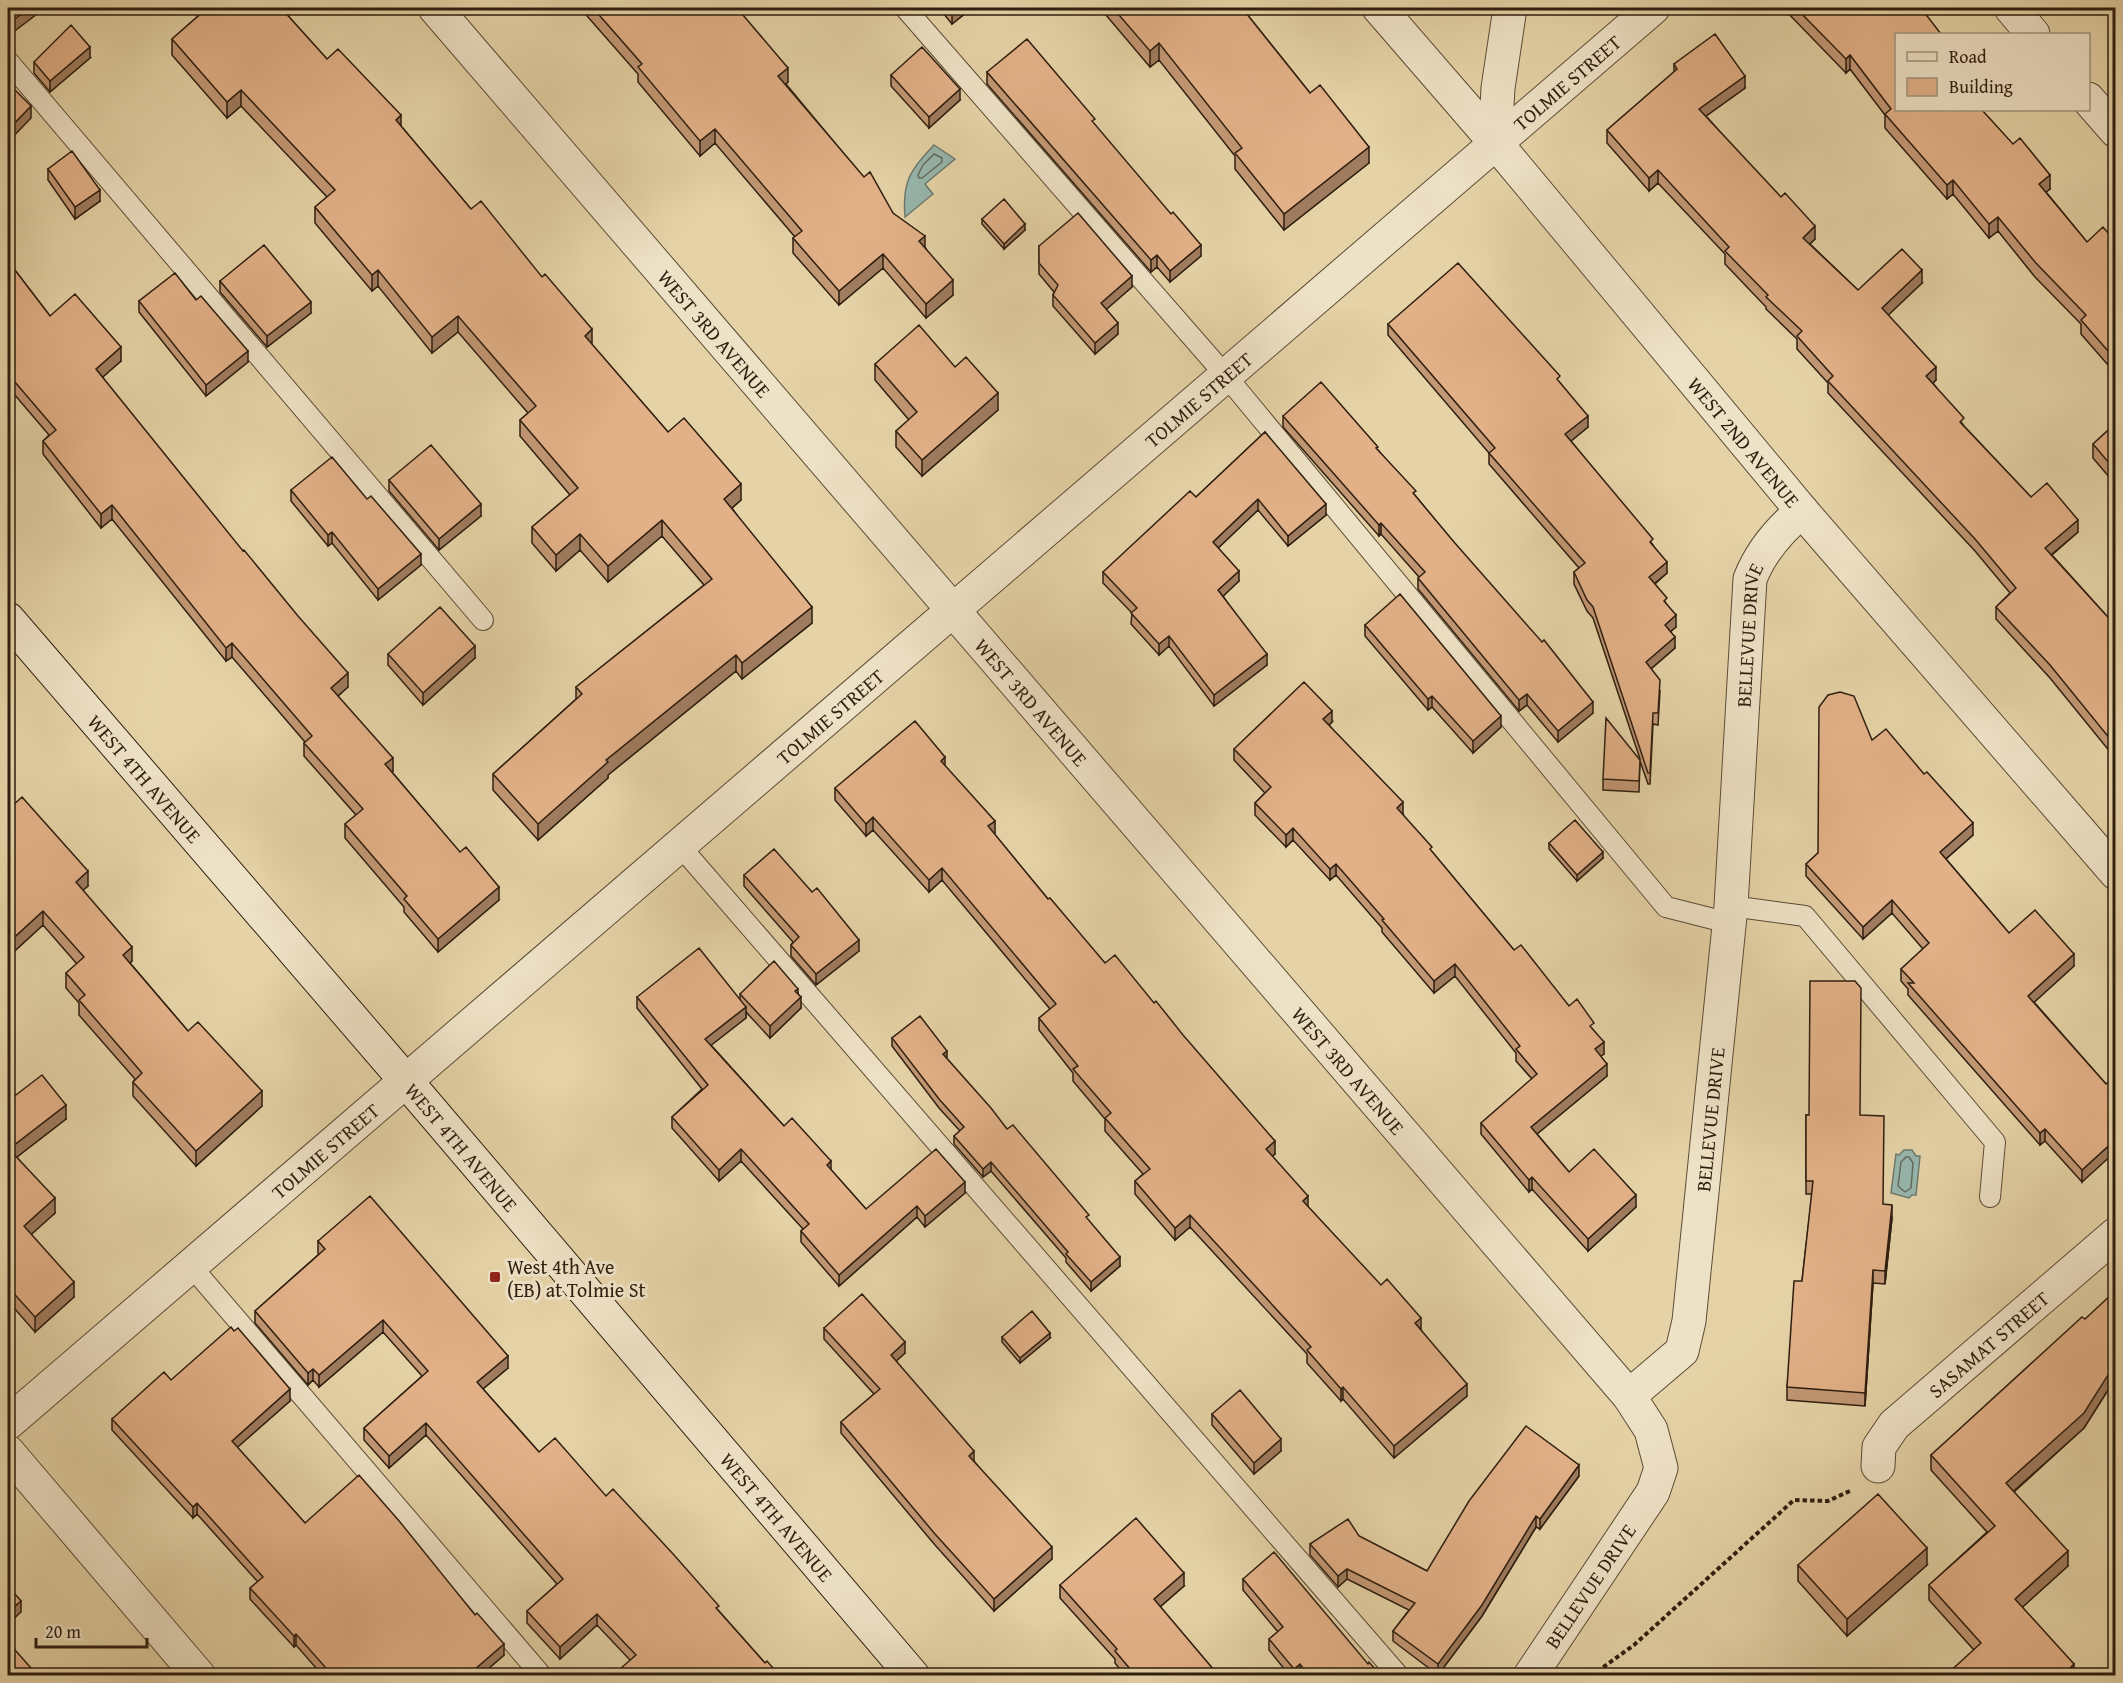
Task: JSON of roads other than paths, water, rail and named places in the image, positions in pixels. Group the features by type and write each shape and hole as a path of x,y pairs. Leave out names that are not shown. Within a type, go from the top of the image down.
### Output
{"street":[{"name":"WEST 3RD AVENUE","path":"435,8 1629,1396"},
{"name":"WEST 2ND AVENUE","path":"1378,8 1494,142 1802,511 2115,873"},
{"path":"1494,142 1498,88 1510,8"},
{"name":"TOLMIE STREET","path":"8,1423 1226,376 1494,142 1653,8"},
{"path":"2011,8 2032,33"},
{"path":"2090,101 2115,131"},
{"name":"BELLEVUE DRIVE","path":"1530,1676 1653,1492 1661,1468 1651,1430 1629,1396 1682,1351 1689,1321 1730,914 1749,579 1758,559 1784,526 1802,511"},
{"name":"WEST 4TH AVENUE","path":"8,619 406,1081 913,1676"},
{"name":"SASAMAT STREET","path":"1878,1466 1879,1447 1894,1425 2115,1234"},
{"path":"8,1452 199,1676"}],"lane":[{"path":"905,8 1226,376 1666,907 1730,914 1805,916 1995,1142 1990,1197"},
{"path":"8,61 483,620"},
{"path":"680,846 1399,1676"},
{"path":"191,1266 542,1676"}],"water":[{"path":"934,145 955,159 925,184 933,194 905,217 905,194 909,177"},
{"path":"1904,1150 1912,1150 1916,1156 1920,1156 1916,1195 1909,1198 1891,1193 1896,1154 1899,1155"}],"place":[{"name":"West 4th Ave (EB) at Tolmie St","path":"495,1277"}]}
